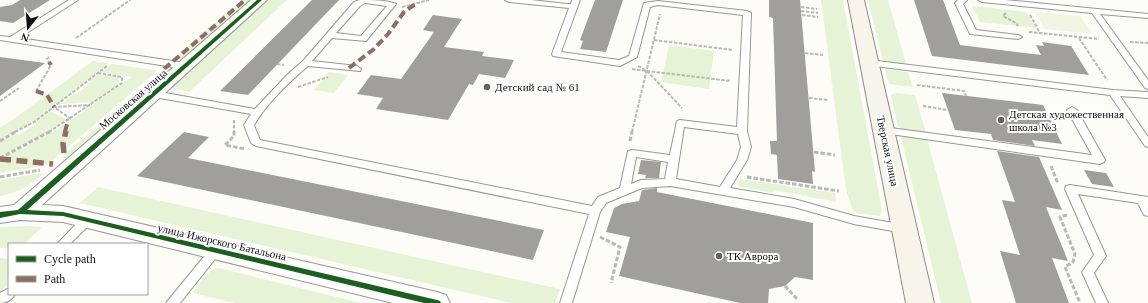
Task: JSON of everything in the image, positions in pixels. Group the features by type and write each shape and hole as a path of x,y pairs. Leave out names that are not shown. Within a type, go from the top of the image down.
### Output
{"main road":[{"name":"Тверская улица","path":"856,0 920,303"}],"street":[{"name":"Московская улица","path":"10,214 154,94 260,0"},
{"name":"улица Ижорского Батальона","path":"10,214 63,214 437,303"}],"lane":[{"path":"11,40 74,0"},
{"path":"330,35 363,39 392,4 366,0 358,4 330,35 306,63 291,76 257,112 249,125 256,143 595,211"},
{"path":"509,0 567,6 575,3"},
{"path":"963,0 959,3 973,32 1018,37"},
{"path":"982,0 1148,16"},
{"path":"575,3 556,54 620,63 633,57 647,5 663,3 747,13 742,132 746,147 742,160 723,191"},
{"path":"1094,11 1148,86"},
{"path":"0,38 128,54 186,66"},
{"path":"306,63 357,69"},
{"path":"869,63 1113,93 1148,95"},
{"path":"1113,93 1148,144"},
{"path":"154,94 257,112"},
{"path":"884,130 1100,160 1072,110"},
{"path":"670,182 680,123 742,132"},
{"path":"625,190 632,153 674,158"},
{"path":"566,303 595,211 602,200 641,184 670,182 794,203 854,220 904,229"},
{"path":"1102,303 1088,272 1100,256 1070,189 1145,200 1148,212"},
{"path":"64,243 87,220"},
{"path":"172,303 215,251"},
{"path":"0,300 8,294"}],"path":[{"path":"63,47 130,0"},
{"path":"386,10 429,0"},
{"path":"629,146 663,3"},
{"path":"1024,4 1041,33"},
{"path":"801,7 818,9"},
{"path":"1009,10 1003,16 1016,23 1018,26"},
{"path":"801,11 818,13"},
{"path":"802,15 818,17"},
{"path":"1027,32 1103,40"},
{"path":"1079,37 1111,86 1113,93"},
{"path":"654,40 745,51"},
{"path":"805,53 823,55"},
{"path":"36,90 51,65"},
{"path":"0,142 34,122 108,66"},
{"path":"647,71 744,82"},
{"path":"0,158 39,139 71,119 122,83 122,77 98,73"},
{"path":"917,85 964,91 966,96"},
{"path":"0,102 18,88"},
{"path":"809,98 828,100"},
{"path":"54,107 92,104"},
{"path":"923,106 948,110"},
{"path":"54,107 71,119"},
{"path":"814,152 835,155"},
{"path":"1051,166 1059,186"},
{"path":"0,177 41,170"},
{"path":"734,173 745,177 839,191"},
{"path":"1070,211 1066,216 1060,217 1075,254 1073,262 1066,267 1080,303"},
{"path":"589,231 620,247 611,283"},
{"path":"785,286 798,300"}],"green space":[{"path":"242,0 253,0 185,59 175,58"},
{"path":"268,0 287,0 189,92 171,88 173,84"},
{"path":"821,0 843,0 882,211 880,216 856,213 853,211 846,190"},
{"path":"868,0 888,0 906,64 883,61"},
{"path":"972,6 1026,12 1036,28 980,22"},
{"path":"1035,12 1080,16 1093,34 1045,29"},
{"path":"669,45 714,51 709,89 661,82"},
{"path":"93,61 109,63 35,120 0,140 0,127 8,123"},
{"path":"112,64 157,71 47,165 0,173 0,159 46,136 70,121 132,77 101,72"},
{"path":"885,69 908,72 913,87 889,84"},
{"path":"161,72 168,73 66,162 62,162 65,154"},
{"path":"329,72 348,75 334,93 314,90"},
{"path":"98,75 119,77 119,84 93,102 60,104 74,94 77,94 89,84 86,84"},
{"path":"897,93 915,95 926,133 906,130 898,127 891,95"},
{"path":"50,111 67,120 36,139 0,156 0,142 17,134 19,135 36,124 34,123"},
{"path":"904,135 927,139 972,303 941,303 901,137"},
{"path":"43,174 38,178 23,188 0,196 0,180"},
{"path":"740,179 835,193 836,202 774,190 773,193 738,186"},
{"path":"98,187 560,289 555,303 511,303 80,203"},
{"path":"0,227 42,227 25,243 8,243 8,248 0,248"},
{"path":"0,258 8,259 8,285 0,292"},
{"path":"219,268 361,303 234,303 193,293 210,271"}],"building":[{"path":"20,0 50,0 13,23 0,21 0,7 12,5"},
{"path":"312,0 339,0 248,95 220,91"},
{"path":"595,0 623,0 606,52 580,49 583,41 580,40"},
{"path":"769,0 800,0 815,172 812,171 813,184 778,179 777,155 771,154 770,141 777,141 773,18 769,17"},
{"path":"914,0 943,0 960,45 1041,55 1036,45 1044,46 1042,42 1071,46 1089,75 932,56"},
{"path":"433,15 462,19 444,47 484,52 482,56 514,60 505,78 479,74 473,85 469,84 448,120 376,109 383,98 357,94 371,75 401,79 434,32 423,30"},
{"path":"0,57 45,63 0,96"},
{"name":"Детская художественная школа №3","path":"942,93 1043,105 1062,144 1032,140 1035,146 993,140 991,134 955,130"},
{"path":"184,132 209,137 188,158 544,230 533,260 137,176"},
{"path":"997,151 1039,157 1062,210 1046,207 1068,261 1052,258 1069,303 1016,303 1000,251 1020,255 1002,200 1015,202"},
{"path":"641,160 661,162 659,178 645,178 646,175 638,174"},
{"path":"1084,170 1106,173 1114,187 1092,184"},
{"name":"ТК Аврора","path":"657,188 657,192 813,223 813,280 795,277 785,286 769,289 768,303 740,303 619,276 630,237 606,232 614,208 622,204 639,201 642,190"}],"marked path":[{"path":"164,69 245,0"},
{"path":"349,68 374,49 388,34 404,12 417,3"},
{"path":"36,91 47,95 54,107"},
{"path":"64,153 63,144 68,120"},
{"path":"0,159 53,164"}],"cycle path":[{"path":"20,212 260,0"},
{"path":"0,215 20,212 63,214 437,303"}],"place":[{"name":"Детский сад № 61","path":"487,87"},
{"name":"Детская художественная школа №3","path":"1001,120"},
{"name":"ТК Аврора","path":"719,256"}]}
